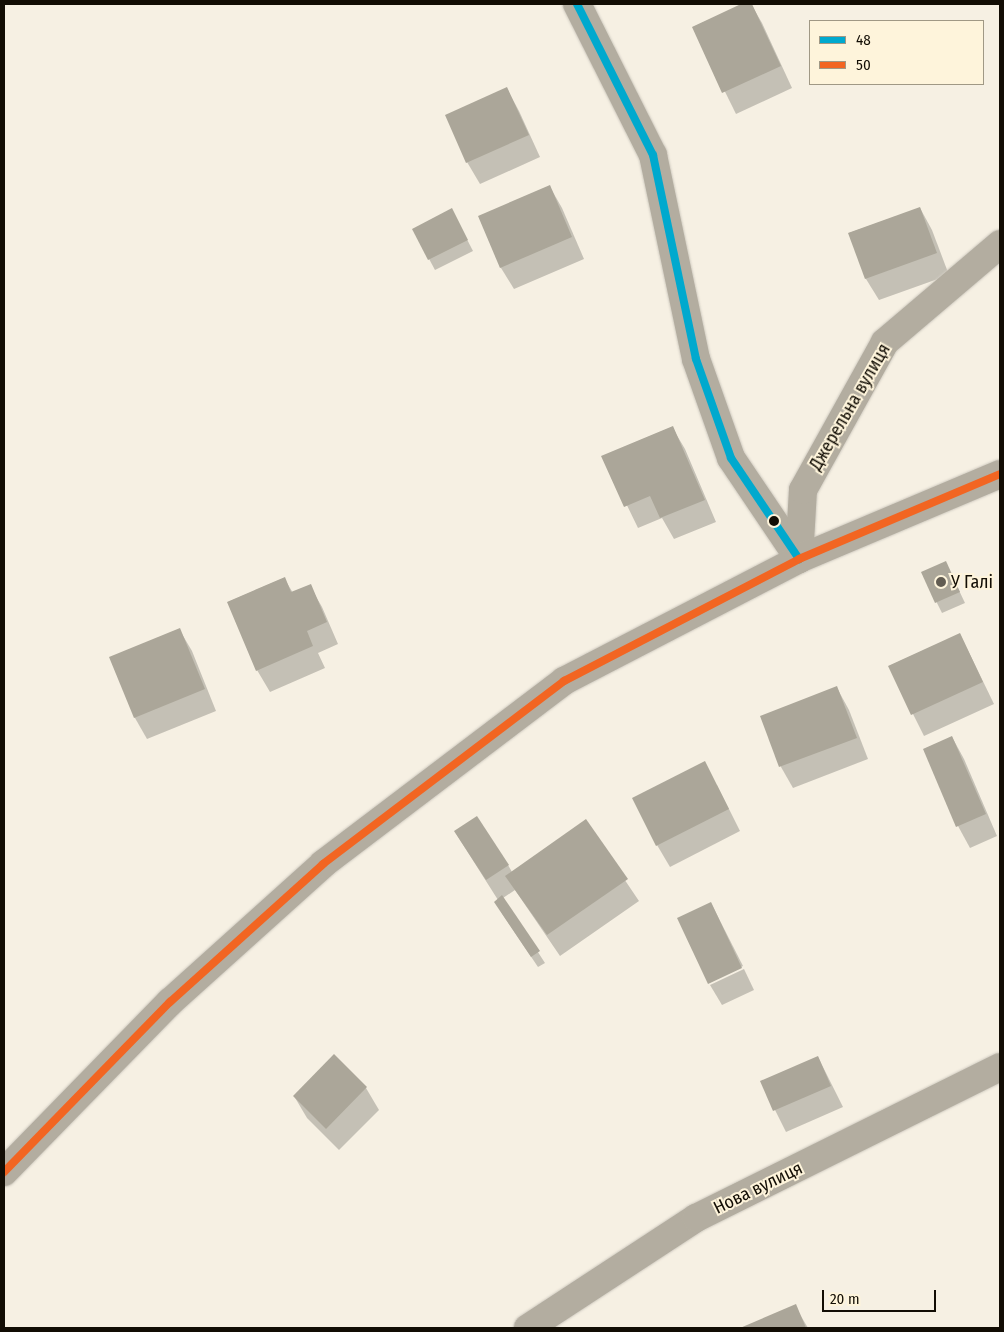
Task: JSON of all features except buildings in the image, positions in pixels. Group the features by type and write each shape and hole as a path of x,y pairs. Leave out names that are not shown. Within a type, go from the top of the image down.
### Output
{"street":[{"path":"577,4 653,155 696,359 731,458 799,559"},
{"name":"Джерельна вулиця","path":"799,559 803,490 885,342 1000,244"},
{"path":"4,1172 170,1002 324,864 564,681 799,559 1000,474"},
{"name":"Нова вулиця","path":"528,1328 696,1218 1000,1068"}],"transit line":[{"name":"48","path":"577,4 653,155 696,359 731,458 799,559"},
{"name":"50","path":"4,1172 170,1002 323,864 564,681 799,559 1000,474"}],"place":[{"name":"У Галі","path":"941,582"}]}
